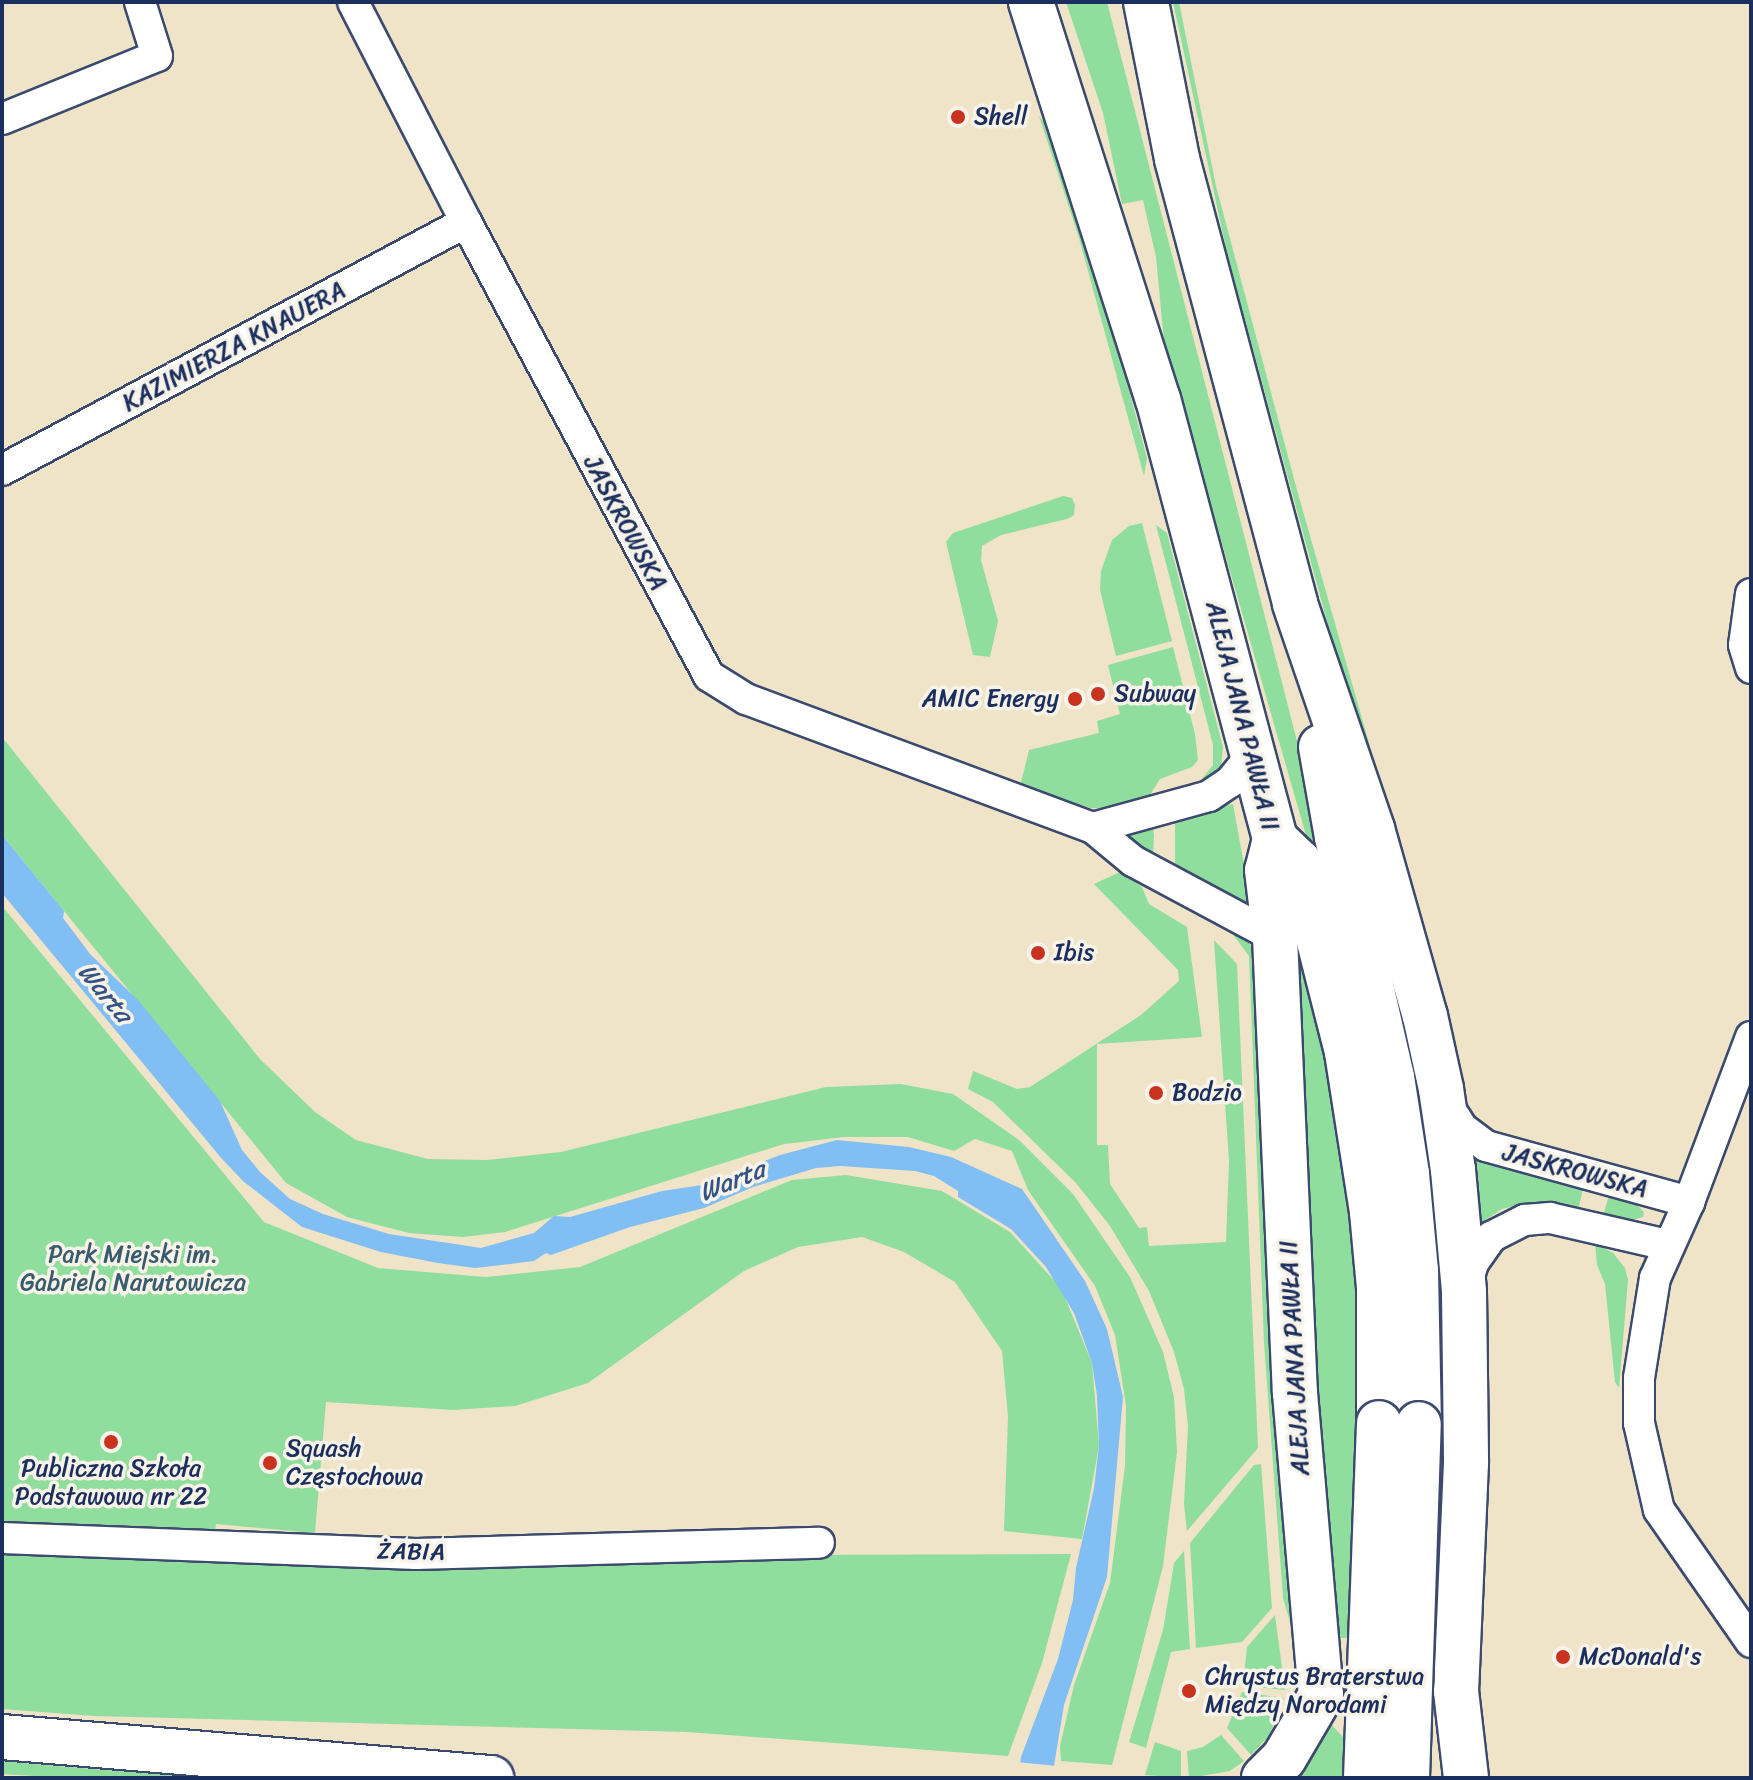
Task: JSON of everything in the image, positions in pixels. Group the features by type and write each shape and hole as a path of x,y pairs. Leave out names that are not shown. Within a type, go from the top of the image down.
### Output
{"main road":[{"name":"ALEJA JANA PAWŁA II","path":"1031,2 1158,399 1275,839 1267,870 1275,937 1295,1393 1321,1695"},
{"path":"1146,2 1177,159 1295,604 1372,829 1425,1016 1441,1089 1453,1170 1464,1292 1466,1463 1456,1691 1466,1778"},
{"path":"1295,604 1337,837 1376,1000 1399,1119 1416,1271 1366,1778"},
{"path":"1275,839 1299,862 1347,1052 1375,1242 1399,1423 1407,1778"},
{"path":"1264,1778 1292,1747 1321,1695 1358,1734 1372,1742 1401,1745 1415,1742 1438,1728 1453,1705 1456,1691"},
{"path":"2,1737 491,1778"}],"street":[{"path":"2,119 157,56 140,2"},
{"name":"JASKROWSKA","path":"353,2 466,222 709,676 746,699 1093,828 1133,861 1275,937"},
{"name":"KAZIMIERZA KNAUERA","path":"2,470 466,222"},
{"path":"1751,594 1744,645 1751,668"},
{"path":"1093,828 1209,796 1230,782 1253,754"},
{"path":"1751,1037 1689,1202 1655,1278 1639,1378 1639,1423 1659,1510 1751,1642"},
{"name":"JASKROWSKA","path":"1441,1089 1462,1128 1486,1146 1689,1202"},
{"name":"JASKROWSKA","path":"1464,1292 1481,1249 1491,1237 1525,1220 1550,1218 1668,1245"},
{"name":"ŻABIA","path":"2,1538 416,1554 819,1543"}],"green space":[{"path":"1066,2 1107,2 1344,924 1333,929 1164,342 1156,257 1143,200 1122,204 1103,113"},
{"path":"1173,2 1179,2 1216,186 1297,490 1443,1003 1462,1100 1473,1121 1487,1133 1471,1124 1458,1099 1419,932 1350,706 1227,253"},
{"path":"1039,116 1053,133 1101,284 1147,458 1144,476 1079,238"},
{"path":"1063,496 1072,498 1074,515 1001,535 982,546 981,560 998,621 990,657 973,655 946,542 953,533"},
{"path":"1142,523 1172,641 1116,656 1100,590 1101,571 1112,540 1129,526"},
{"path":"1156,525 1167,533 1223,747 1221,767 1215,779 1198,784 1213,765 1213,745"},
{"path":"1173,647 1195,734 1198,760 1192,767 1160,779 1148,798 1110,809 1091,808 1020,787 1029,750 1099,733 1097,721 1120,714 1108,665"},
{"path":"2,737 260,1059 315,1112 356,1140 428,1159 487,1160 561,1152 826,1087 901,1084 953,1094 1019,1140 1073,1194 1130,1277 1163,1352 1174,1397 1177,1452 1163,1566 1112,1765 1061,1761 1060,1746 1074,1685 1110,1583 1125,1466 1126,1406 1115,1335 1095,1286 1028,1190 1012,1151 975,1139 954,1151 908,1137 844,1137 784,1144 505,1232 463,1237 409,1233 347,1217 286,1183 2,835"},
{"path":"1233,804 1252,909 1175,873 1175,816"},
{"path":"1152,822 1154,835 1153,860 1121,833"},
{"path":"1284,858 1354,1172 1364,1418 1356,1419 1350,1638 1336,1638 1317,1425"},
{"path":"1120,872 1142,887 1149,904 1187,927 1202,1037 1097,1044 1097,1145 1108,1145 1110,1184 1139,1228 1147,1227 1149,1246 1226,1242 1229,1161 1214,940 1237,964 1258,1448 1187,1531 1184,1504 1188,1426 1184,1389 1174,1352 1149,1291 1110,1226 1076,1183 993,1102 968,1089 973,1071 1017,1089 1030,1087 1141,1015 1179,981 1178,970 1094,884"},
{"name":"Park Miejski im. Gabriela Narutowicza","path":"2,906 264,1222 378,1268 486,1277 580,1267 792,1180 846,1175 942,1191 1010,1232 1061,1288 1092,1363 1099,1446 1082,1539 1004,1531 1008,1417 1002,1351 955,1282 904,1252 862,1237 798,1247 744,1271 588,1383 515,1406 453,1410 326,1402 315,1533 216,1524 212,1557 1071,1554 1042,1663 1008,1756 687,1732 94,1716 2,1709"},
{"path":"1228,928 1241,932 1256,953 1295,1639 1283,1598 1264,1343 1249,956"},
{"path":"1468,1154 1584,1185 1578,1210 1545,1202 1529,1202 1502,1209 1479,1224"},
{"path":"1609,1195 1637,1205 1644,1212 1643,1217 1629,1221 1603,1216"},
{"path":"1595,1243 1613,1253 1625,1268 1628,1280 1619,1388 1615,1382 1605,1284 1597,1265"},
{"path":"1261,1464 1272,1608 1242,1642 1196,1648 1190,1543 1254,1465"},
{"path":"1184,1551 1190,1649 1171,1652 1146,1748 1129,1742 1163,1630 1174,1563"},
{"path":"1275,1615 1285,1690 1243,1686 1247,1647"},
{"path":"1242,1692 1284,1698 1269,1736 1251,1755 1227,1728"},
{"path":"1328,1721 1344,1738 1342,1778 1288,1778"},
{"path":"1221,1735 1244,1761 1230,1771 1189,1778 1187,1751 1203,1747"},
{"path":"1155,1742 1181,1751 1181,1778 1145,1775"},
{"path":"2,1761 210,1778 68,1778 2,1774"}],"water":[{"name":"Warta","path":"2,835 64,911 63,918 90,954 138,1000 220,1101 242,1150 260,1172 290,1199 323,1214 389,1234 481,1248 534,1233 554,1216 570,1217 662,1191 702,1185 780,1155 837,1140 909,1147 951,1157 1022,1189 1085,1281 1107,1329 1123,1397 1107,1577 1064,1705 1052,1778 1018,1778 1021,1757 1058,1659 1073,1600 1099,1446 1097,1396 1092,1363 1074,1313 1046,1267 1011,1229 958,1197 958,1191 934,1176 915,1171 840,1166 816,1168 753,1187 704,1208 630,1227 551,1255 546,1253 534,1261 475,1268 381,1252 302,1227 243,1181 222,1159 2,893"}],"pier":[{"path":"1016,1762 1057,1766 1056,1778 1014,1778"}],"place":[{"name":"Shell","path":"958,117"},
{"name":"Subway","path":"1098,694"},
{"name":"AMIC Energy","path":"1075,699"},
{"name":"Ibis","path":"1038,953"},
{"name":"Bodzio","path":"1156,1093"},
{"name":"Publiczna Szkoła Podstawowa nr 22","path":"111,1442"},
{"name":"Squash Częstochowa","path":"270,1463"},
{"name":"McDonald's","path":"1563,1657"},
{"name":"Chrystus Braterstwa Między Narodami","path":"1189,1691"}]}
